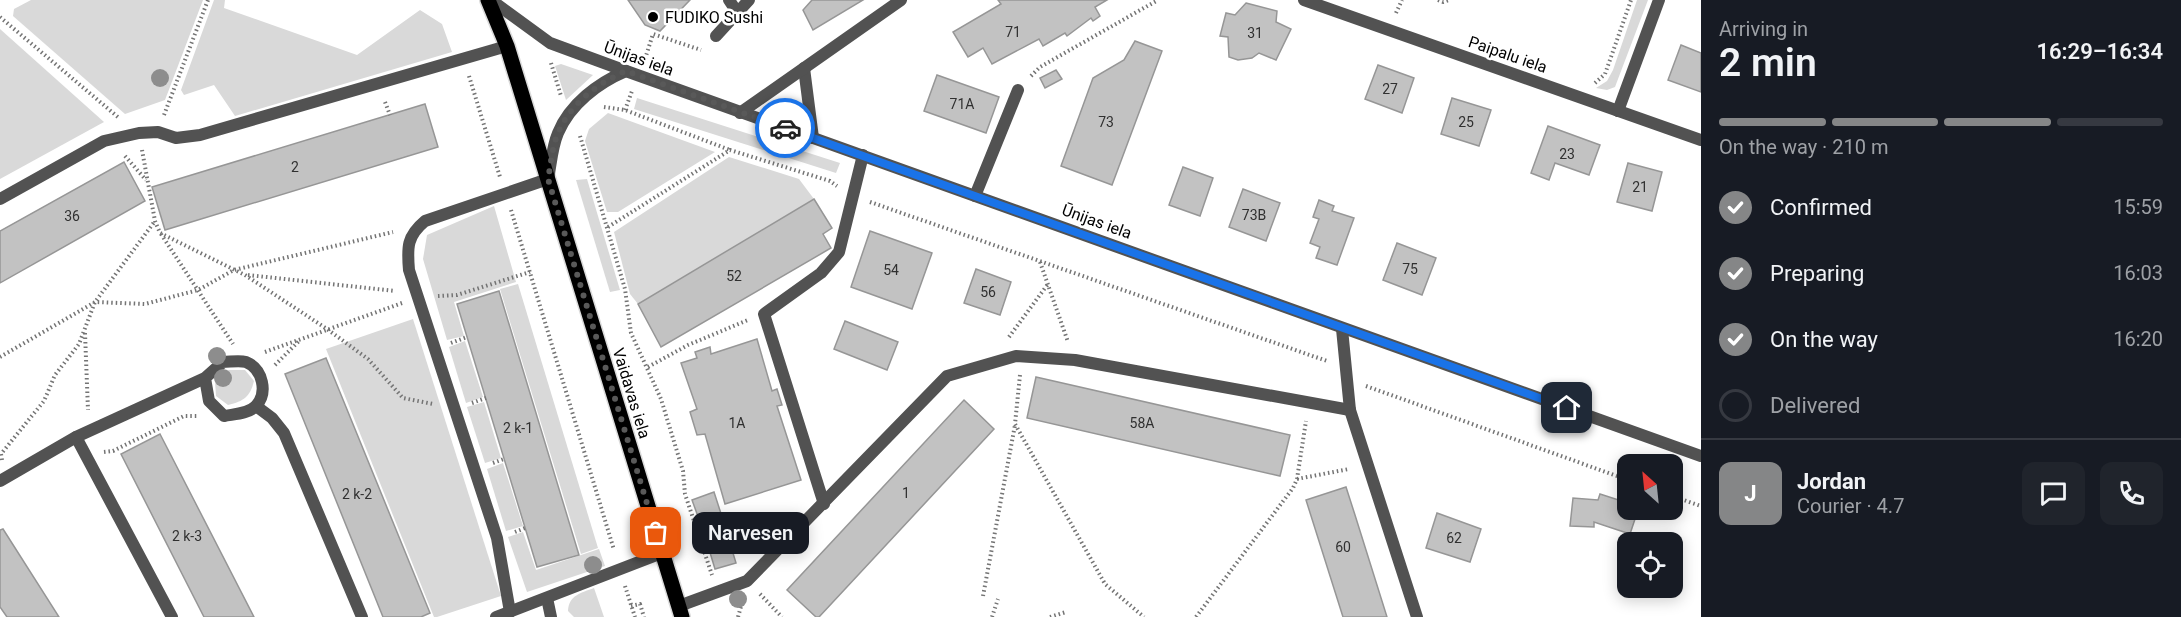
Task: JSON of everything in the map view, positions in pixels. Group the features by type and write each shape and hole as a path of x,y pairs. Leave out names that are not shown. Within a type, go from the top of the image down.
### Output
{"main road":[{"name":"Vaidavas iela","path":"490,0 507,46 680,611"}],"street":[{"name":"Ūnijas iela","path":"490,0 550,43 1701,456"},
{"path":"729,0 737,12"},
{"path":"716,36 749,0"},
{"path":"740,112 901,0"},
{"name":"Paipalu iela","path":"1304,0 1701,140"},
{"path":"1618,111 1659,0"},
{"path":"0,199 110,139 135,133 158,132 176,138 200,135 507,46"},
{"path":"804,68 813,138"},
{"name":"Vaidavas iela","path":"548,179 558,134 569,116 595,87 626,71"},
{"path":"975,196 1018,90"},
{"path":"824,504 764,314 821,273 839,252 863,155"},
{"path":"510,612 497,538 409,270 407,246 412,232 425,220 548,179"},
{"path":"1342,329 1350,410 1417,617"},
{"path":"680,611 718,590 747,581 947,376 1022,356 1075,360 1309,405 1350,410"},
{"path":"3,480 76,437 205,378 223,362 244,361 254,367 262,379 263,392 256,406 242,414 224,416 209,401 205,378"},
{"path":"256,406 272,418 284,433 362,617"},
{"path":"76,437 172,617"},
{"path":"496,617 621,571 662,553"},
{"path":"548,598 551,617"}],"path":[{"path":"158,132 208,0"},
{"path":"1018,90 1040,67 1158,0"},
{"path":"1394,18 1402,0"},
{"path":"1438,0 1443,2 1449,0"},
{"path":"1586,86 1597,82 1605,74 1631,0"},
{"path":"0,17 135,133 155,221 160,233 244,361 419,296"},
{"path":"645,59 653,34 707,51"},
{"path":"464,59 634,617"},
{"path":"552,68 564,103"},
{"path":"594,111 613,106 730,150 830,181 852,196 1347,368 1365,386 1617,476"},
{"path":"580,133 579,141 608,227 625,289 631,333 648,367 683,471 685,494 718,590"},
{"path":"110,139 146,181"},
{"path":"608,227 730,150"},
{"path":"3,480 1,454 44,401 55,375 79,344 95,302 155,221"},
{"path":"0,357 95,302 145,304 198,290 234,270 385,232 412,232"},
{"path":"160,233 245,275 327,329 368,359 403,398 456,409"},
{"path":"1039,261 1075,360"},
{"path":"245,275 382,287 419,296 457,295 530,272"},
{"path":"992,363 1048,284"},
{"path":"648,367 688,345 764,314"},
{"path":"84,330 89,431"},
{"path":"262,379 300,339"},
{"path":"983,596 1015,424 1022,356"},
{"path":"1196,617 1297,480 1309,405"},
{"path":"86,454 113,451 184,416 224,416"},
{"path":"1015,424 1106,584 1144,617"},
{"path":"1297,480 1368,465"},
{"path":"1683,500 1701,506"},
{"path":"747,581 782,617"},
{"path":"992,617 998,599"},
{"path":"631,606 640,604 644,617"},
{"path":"1050,617 1066,612"}],"shaded area":[{"path":"31,0 203,0 165,100 125,114 13,16 14,9"},
{"path":"214,0 225,0 224,8 357,55 420,10 442,24 452,52 235,116 214,85 184,95 181,90"},
{"path":"1637,0 1648,0 1615,87 1607,90 1596,88 1607,81 1613,70"},
{"path":"0,29 104,122 0,179"},
{"path":"561,64 593,75 566,100 555,66"},
{"path":"637,98 840,163 836,173 634,109"},
{"path":"608,113 715,152 618,212 607,212 585,141 589,129"},
{"path":"729,157 799,179 814,199 638,304 630,294 614,232"},
{"path":"587,179 620,290 610,292 576,180"},
{"path":"494,206 516,282 454,302 464,336 447,340 423,259 427,235"},
{"path":"518,284 598,548 581,554 500,289"},
{"path":"413,319 501,596 437,617 434,617 326,349"},
{"path":"465,341 483,397 466,403 449,347"},
{"path":"225,370 245,370 254,381 246,398 228,405 216,396 215,381"},
{"path":"484,402 501,458 485,463 467,407"},
{"path":"503,463 523,526 506,531 487,469"},
{"path":"523,532 536,570 599,549 605,566 527,592 508,537"},
{"path":"594,588 604,617 574,617 568,611 573,598"}],"building":[{"path":"628,0 690,0 660,31 645,25"},
{"path":"812,0 863,0 813,30 803,10"},
{"path":"998,0 1107,0 1095,7 1100,16 1093,21 1091,18 1067,36 1065,33 1043,46 1039,39 992,64 983,48 968,57 953,32 1001,4"},
{"path":"1246,3 1277,11 1276,22 1291,29 1276,60 1259,53 1252,58 1238,60 1229,57 1228,37 1220,36 1226,13 1235,15"},
{"path":"1135,41 1162,51 1112,185 1061,166 1093,78 1124,60"},
{"path":"1681,45 1701,53 1701,92 1668,80"},
{"path":"1378,65 1414,78 1402,113 1365,99"},
{"path":"1056,70 1062,79 1045,88 1040,78"},
{"path":"937,75 999,97 986,133 924,111"},
{"path":"1452,98 1491,110 1479,146 1441,134"},
{"path":"425,104 438,147 165,230 152,187"},
{"path":"1548,126 1600,145 1589,175 1555,163 1549,180 1531,173"},
{"path":"124,162 145,201 0,283 0,231"},
{"path":"1628,163 1662,172 1652,211 1617,202"},
{"path":"1183,167 1213,178 1200,216 1169,205"},
{"path":"1243,189 1280,203 1266,241 1229,227"},
{"path":"814,199 832,228 823,234 831,248 661,347 638,304"},
{"path":"1319,200 1334,206 1332,211 1354,218 1337,265 1316,258 1320,247 1310,243 1319,219 1313,217"},
{"path":"870,231 932,253 912,309 851,287"},
{"path":"1397,243 1436,258 1422,295 1383,280"},
{"path":"976,269 1011,282 1000,315 964,303"},
{"path":"499,291 579,555 537,567 457,304"},
{"path":"845,321 898,342 887,370 834,349"},
{"path":"757,339 772,391 777,389 782,405 777,406 801,480 725,504 705,434 697,435 690,412 697,409 681,363 697,358 695,352 710,347 711,354"},
{"path":"326,358 430,613 421,617 383,617 285,374"},
{"path":"1036,377 1290,435 1280,476 1027,418"},
{"path":"964,400 994,429 819,617 816,617 787,590"},
{"path":"160,434 254,617 204,617 121,454"},
{"path":"1346,487 1387,617 1343,617 1306,500"},
{"path":"714,492 725,526 704,533 692,500"},
{"path":"1600,494 1617,499 1617,520 1635,520 1631,532 1594,522 1594,527 1570,526 1573,498 1598,500"},
{"path":"1437,513 1481,529 1470,562 1426,548"},
{"path":"3,529 59,617 7,617 0,607 0,530"},
{"path":"726,530 736,563 715,569 705,536"}],"way so far":[{"path":"656,533 548,179 558,134 573,110 595,87 626,71 785,128"}],"place":[{"name":"FUDIKO Sushi","path":"653,17"},
{"name":"Narvesen","path":"656,533"}],"route":[{"path":"785,128 1567,408"}]}
